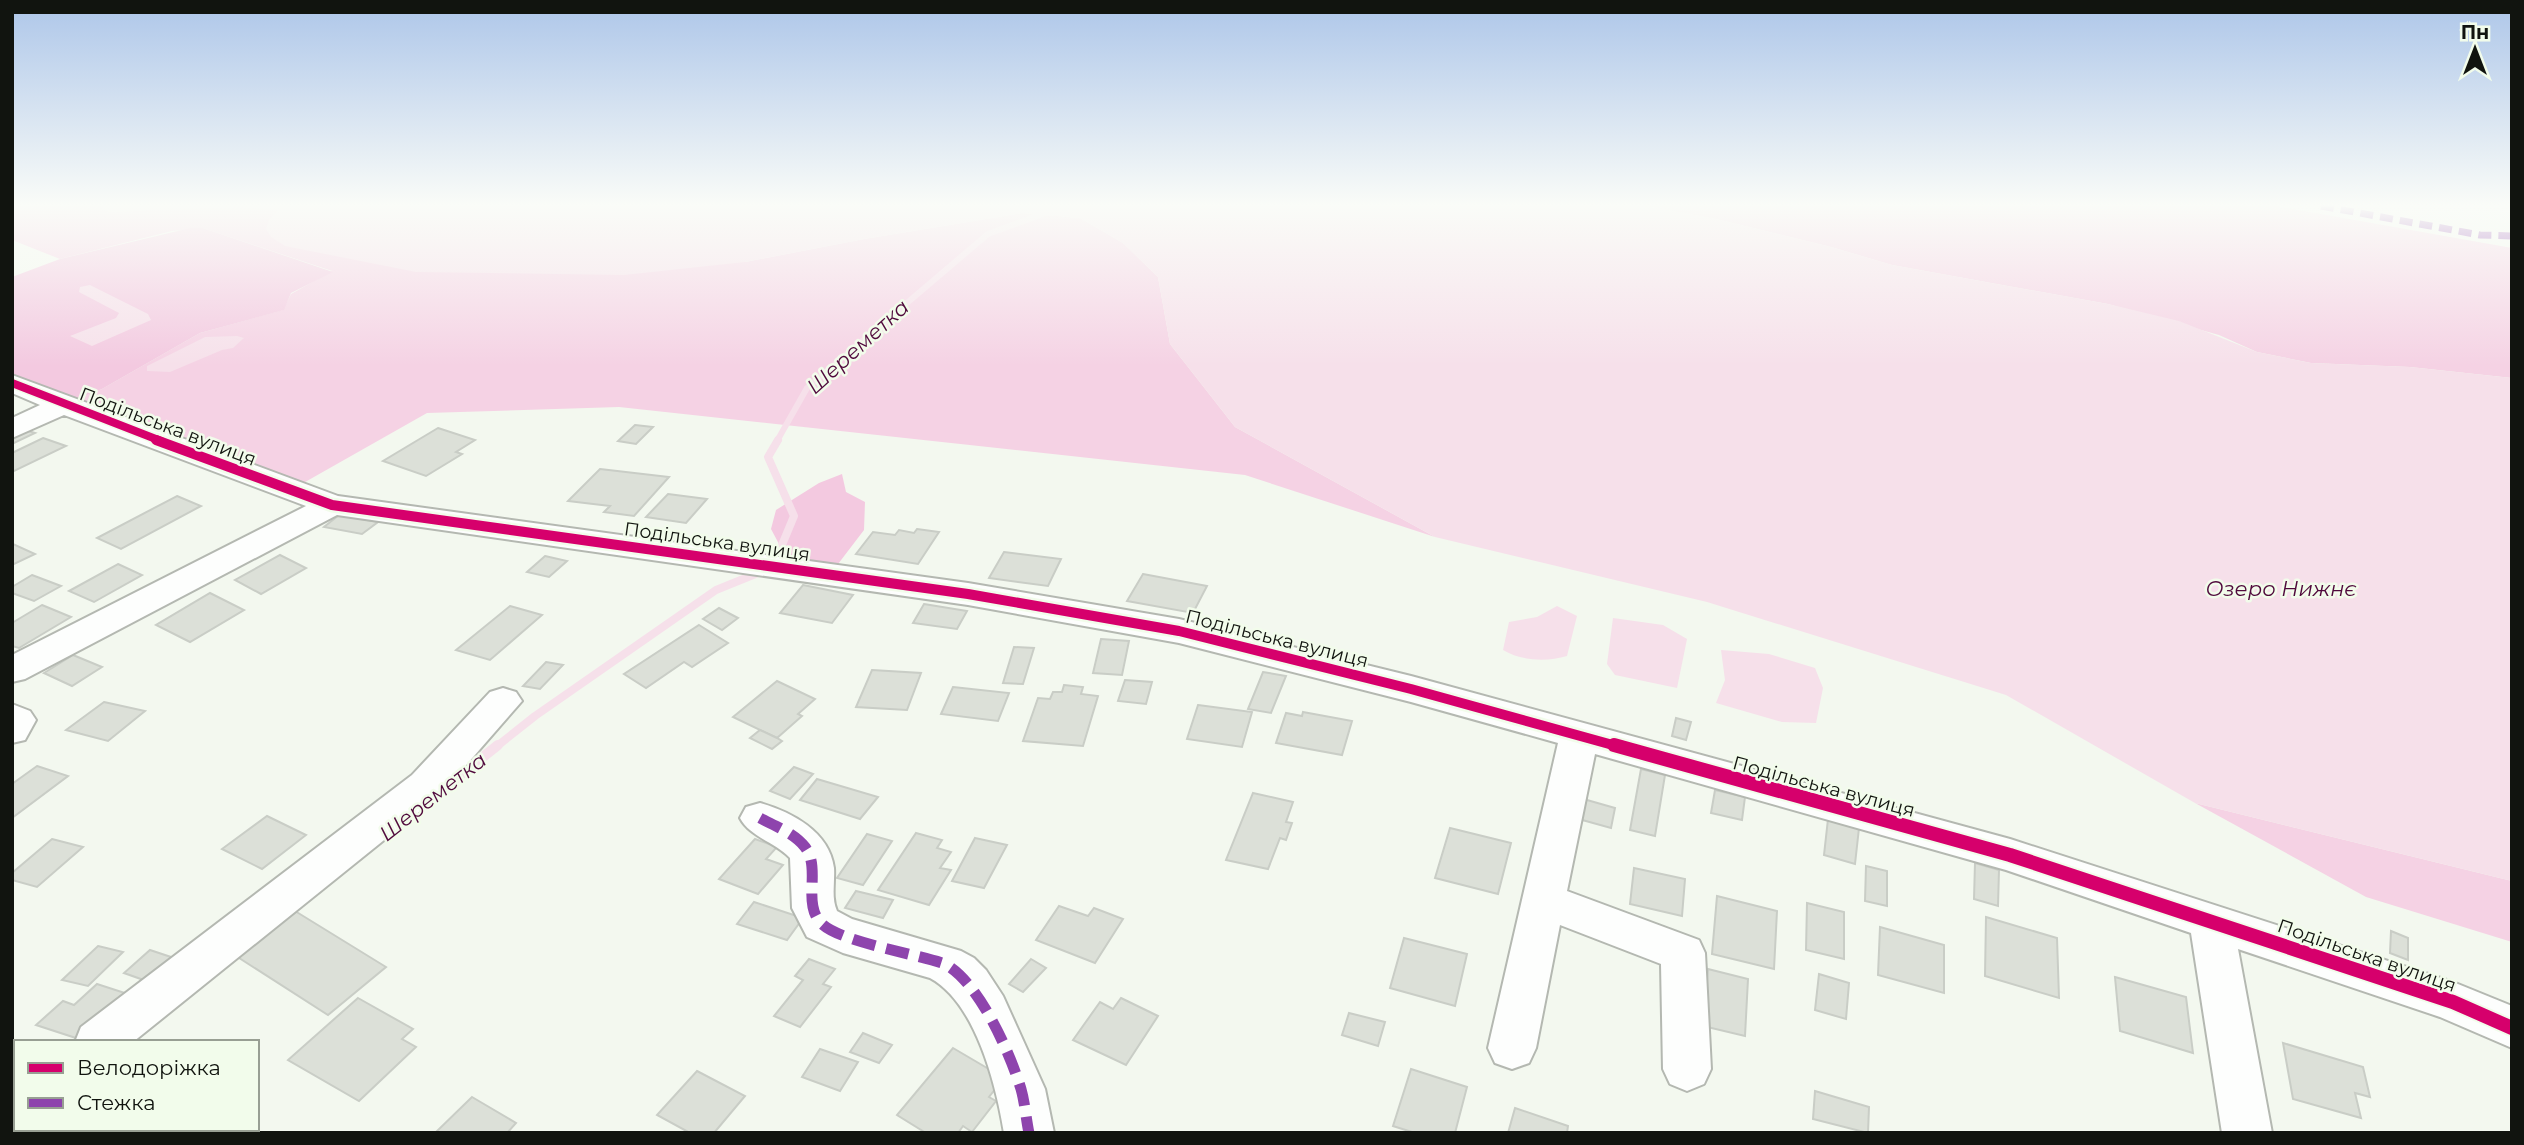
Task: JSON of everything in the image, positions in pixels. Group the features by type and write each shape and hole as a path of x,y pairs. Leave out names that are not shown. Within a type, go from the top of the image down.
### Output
{"street":[{"name":"Подільська вулиця","path":"12,383 63,405 332,505 968,594 1179,631 1411,689 2010,855 2453,1002 2512,1028"},
{"path":"12,429 63,405"},
{"path":"12,670 332,505"},
{"path":"101,1040 426,785 503,701"},
{"path":"12,717 17,720 12,730"},
{"path":"1513,1048 1579,737"},
{"path":"760,818 799,841 808,850 814,864 814,912 821,924 846,935 945,964 958,971 980,995 1021,1089 1029,1133"},
{"path":"1544,900 1683,953 1687,1069"},
{"path":"2211,920 2247,1133"}],"shaded area":[{"path":"59,259 296,259 333,272 291,293 284,310 200,333 102,389 63,405 12,383 12,277"},
{"path":"297,259 724,259 745,262 758,259 1140,259 1158,277 1170,344 1235,427 1435,537 1245,475 619,407 427,413 291,490 63,405 102,389 200,333 283,310 291,294 332,271"},
{"path":"1873,259 2512,259 2512,378 2410,367 2311,363 2257,352 2219,335 2108,304"},
{"path":"842,474 846,492 865,502 864,530 835,568 787,559 771,529 776,510 819,483"},
{"path":"2195,803 2512,881 2512,942 2366,897"}],"water":[{"name":"Озеро Нижнє","path":"353,259 758,259 624,275 416,272"},
{"name":"Озеро Нижнє","path":"1140,259 1873,259 2108,304 2179,321 2257,352 2311,363 2410,367 2512,378 2512,881 2195,803 2006,695 1707,602 1435,537 1235,427 1170,344 1158,277"},
{"path":"90,285 148,314 151,320 92,346 70,336 116,318 119,313 79,292 80,287"},
{"path":"205,337 244,338 233,348 170,372 147,371 147,366"},
{"path":"1557,606 1577,616 1567,656 1534,659 1503,650 1509,622 1537,617"},
{"path":"1613,618 1663,625 1687,639 1677,688 1615,675 1607,664"},
{"path":"1721,650 1769,654 1815,668 1823,688 1816,723 1782,722 1716,703 1725,680"}],"building":[{"path":"635,425 653,427 636,444 618,441"},
{"path":"438,428 475,440 456,452 462,454 426,476 383,461"},
{"path":"22,429 35,433 12,444 12,434"},
{"path":"43,438 66,446 12,472 12,453"},
{"path":"600,469 669,477 634,516 604,512 610,506 568,501"},
{"path":"668,494 707,499 686,523 646,517"},
{"path":"177,496 201,506 121,549 97,538"},
{"path":"339,515 378,522 362,534 324,527"},
{"path":"917,529 939,532 918,564 856,554 873,532 895,535 899,530 914,533"},
{"path":"13,544 35,554 12,565"},
{"path":"1004,552 1061,559 1048,586 989,578"},
{"path":"280,555 306,568 261,594 235,580"},
{"path":"545,556 567,561 549,577 527,572"},
{"path":"118,564 142,575 94,602 69,591"},
{"path":"1143,574 1207,586 1193,613 1127,601"},
{"path":"32,575 61,586 34,601 12,593 12,587"},
{"path":"803,585 853,595 832,623 780,613"},
{"path":"210,593 244,610 190,642 156,625"},
{"path":"924,604 967,611 957,629 913,623"},
{"path":"42,605 71,617 19,648 12,646 12,623"},
{"path":"510,606 542,615 490,660 456,650"},
{"path":"719,608 738,618 722,630 703,619"},
{"path":"699,625 728,643 692,667 684,662 646,688 624,674"},
{"path":"1101,639 1129,641 1122,675 1093,673"},
{"path":"1014,647 1034,648 1023,684 1003,683"},
{"path":"73,655 102,667 72,686 44,673"},
{"path":"546,662 563,665 540,689 523,686"},
{"path":"872,670 921,673 907,710 856,707"},
{"path":"1263,672 1286,676 1271,713 1248,709"},
{"path":"1125,680 1152,682 1146,704 1118,701"},
{"path":"777,681 815,699 798,714 802,716 777,738 733,717"},
{"path":"1064,685 1083,687 1081,694 1098,696 1083,746 1023,741 1038,698 1050,699 1053,692 1062,692"},
{"path":"953,687 1009,693 998,721 941,714"},
{"path":"104,702 145,711 108,741 66,730"},
{"path":"1198,705 1252,712 1242,747 1187,739"},
{"path":"1303,712 1352,721 1342,755 1276,743 1286,713 1302,716"},
{"path":"1676,718 1691,722 1686,740 1672,736"},
{"path":"760,730 782,741 772,749 750,738"},
{"path":"37,766 68,776 12,818 12,784"},
{"path":"794,767 813,774 790,799 770,791"},
{"path":"1641,769 1665,775 1655,836 1630,830"},
{"path":"817,779 878,797 860,819 800,800"},
{"path":"1715,790 1745,797 1742,820 1711,813"},
{"path":"1253,793 1293,802 1286,822 1292,823 1286,840 1280,838 1268,869 1226,860"},
{"path":"1580,798 1615,808 1611,828 1575,818"},
{"path":"267,816 306,835 262,869 222,849"},
{"path":"1828,819 1859,828 1855,864 1824,855"},
{"path":"1450,828 1511,843 1498,894 1435,878"},
{"path":"916,833 942,840 937,848 951,852 940,868 951,870 929,905 878,890"},
{"path":"867,834 892,841 863,885 837,878"},
{"path":"975,838 1007,845 984,888 952,881"},
{"path":"52,839 83,847 37,887 12,880 12,873"},
{"path":"755,839 777,847 766,859 783,865 758,894 719,879"},
{"path":"1975,863 1999,870 1998,906 1974,899"},
{"path":"1866,866 1887,871 1887,906 1865,901"},
{"path":"1634,868 1685,879 1682,916 1630,904"},
{"path":"856,891 893,900 883,918 845,908"},
{"path":"1717,896 1777,911 1774,969 1712,954"},
{"path":"754,902 803,918 787,940 737,924"},
{"path":"1807,903 1844,912 1844,959 1806,950"},
{"path":"1059,906 1088,916 1094,908 1123,919 1095,963 1036,940"},
{"path":"295,911 386,967 328,1015 236,956"},
{"path":"1986,917 2057,938 2059,998 1985,976"},
{"path":"1880,927 1944,945 1944,993 1878,975"},
{"path":"2391,931 2408,938 2408,960 2390,953"},
{"path":"1404,938 1467,954 1455,1006 1390,988"},
{"path":"98,946 123,952 88,986 62,980"},
{"path":"150,950 180,960 155,984 124,973"},
{"path":"809,959 835,969 823,984 831,987 800,1027 774,1016 803,980 795,976"},
{"path":"1031,959 1046,968 1023,992 1009,984"},
{"path":"1708,969 1748,979 1745,1036 1703,1026"},
{"path":"1819,974 1849,983 1846,1019 1815,1010"},
{"path":"2115,977 2186,997 2193,1053 2120,1031"},
{"path":"97,984 131,995 108,1008 76,1038 36,1025 63,1001 74,1005"},
{"path":"358,998 413,1029 402,1039 416,1047 359,1101 288,1060"},
{"path":"1121,998 1158,1016 1126,1065 1073,1040 1100,1002 1113,1009"},
{"path":"1349,1013 1385,1022 1378,1046 1342,1035"},
{"path":"863,1033 892,1045 879,1063 850,1052"},
{"path":"2283,1043 2363,1067 2370,1097 2355,1093 2361,1118 2293,1099"},
{"path":"953,1048 1004,1078 989,1097 996,1101 972,1132 963,1126 958,1133 926,1133 897,1115"},
{"path":"820,1049 858,1062 840,1091 802,1077"},
{"path":"1411,1069 1467,1087 1455,1133 1415,1133 1393,1126"},
{"path":"697,1071 745,1096 714,1133 690,1133 657,1115"},
{"path":"1815,1091 1869,1107 1868,1133 1813,1119"},
{"path":"472,1097 516,1123 507,1133 435,1133"},
{"path":"1515,1108 1568,1126 1567,1133 1508,1133"},
{"path":"167,1131 239,1131 237,1133 165,1133"}],"waterway":[{"name":"Шереметка","path":"777,441 807,388 958,259"},
{"name":"Шереметка","path":"777,557 794,516 768,457 778,440"},
{"name":"Шереметка","path":"496,747 535,716 716,590 758,573"},
{"name":"Шереметка","path":"443,789 498,745"}],"marked path":[{"path":"760,818 793,837 808,852 813,869 814,908 822,924 860,940 945,964 958,971 970,984 987,1010 1021,1089 1029,1133"}],"cycle path":[{"path":"12,383 63,405 332,505 968,594 1179,631 1411,689 2010,855 2453,1002 2512,1028"}]}
